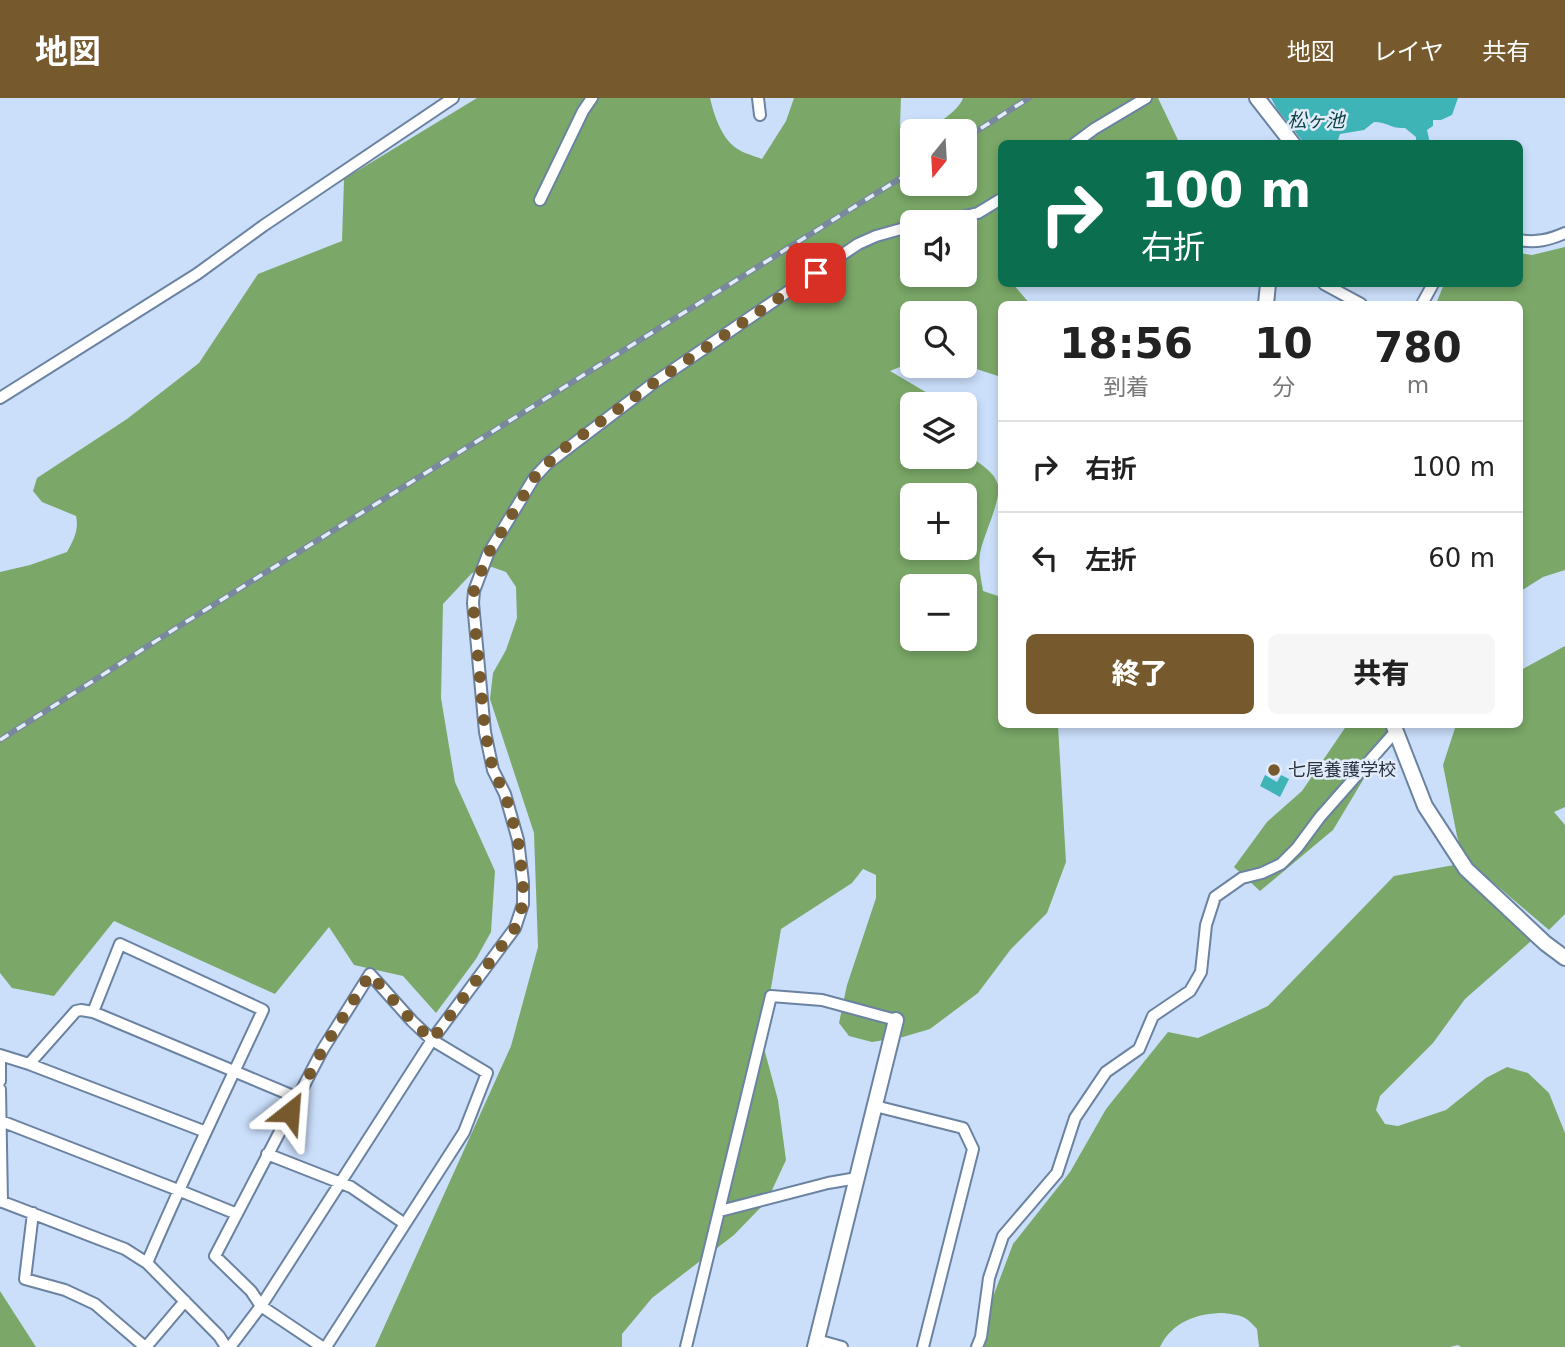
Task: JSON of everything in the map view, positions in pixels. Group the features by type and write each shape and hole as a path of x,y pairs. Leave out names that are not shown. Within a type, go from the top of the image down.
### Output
{"street":[{"path":"0,398 197,274 263,226 453,98"},
{"path":"540,200 592,98"},
{"path":"758,98 760,115"},
{"path":"1079,140 1094,128 1146,98"},
{"path":"1257,98 1290,140"},
{"path":"977,213 998,201"},
{"path":"0,1089 1,1201 125,1249 147,1263 228,1347 261,1306 432,1040 515,928 523,904 518,840 505,794 493,770 485,732 473,603 474,590 488,554 534,478 566,447 655,382 858,244 900,229"},
{"path":"1523,241 1550,240 1565,233"},
{"path":"1330,287 1355,301"},
{"path":"977,1347 981,1337 989,1278 1003,1237 1057,1173 1075,1118 1106,1072 1139,1049 1153,1016 1190,991 1201,972 1206,925 1215,897 1242,878 1281,864 1394,728 1426,806 1466,870 1565,958"},
{"path":"93,1012 120,944 263,1010 178,1190 147,1263"},
{"path":"370,974 432,1040 486,1073 464,1132 324,1347 261,1306 251,1291 215,1255 323,1049 370,974"},
{"path":"686,1347 771,996 822,1000 896,1020 816,1344 842,1347"},
{"path":"29,1064 76,1011 81,1010 93,1012 298,1098"},
{"path":"0,1081 0,1055 206,1132"},
{"path":"875,1106 963,1128 973,1149 923,1347"},
{"path":"1,1121 237,1214"},
{"path":"267,1154 351,1187 405,1224"},
{"path":"720,1211 857,1178"},
{"path":"33,1213 25,1279 65,1290 95,1304 146,1347 185,1301"}],"shaded area":[{"path":"477,98 710,98 726,138 736,148 762,159 786,121 794,98 901,98 900,196 977,196 977,119 944,119 963,98 1158,98 1178,140 998,140 998,287 1016,287 1027,301 998,301 998,376 977,369 977,301 900,301 900,367 890,371 926,392 900,392 900,469 977,469 977,461 996,479 997,499 979,563 983,591 998,596 998,728 1058,728 1066,862 1047,913 1011,949 978,993 930,1029 872,1042 849,1036 839,1023 847,985 876,898 876,875 863,869 852,883 781,929 762,1041 778,1100 786,1160 767,1201 734,1235 652,1298 622,1334 622,1347 375,1347 511,1046 538,947 534,833 490,699 493,673 506,650 517,618 516,587 506,572 492,567 472,573 443,604 441,698 455,782 495,871 491,932 476,959 436,1013 403,976 354,965 329,927 275,994 114,921 54,996 12,988 0,973 0,572 67,552 74,539 76,516 42,502 33,491 37,478 127,419 199,363 258,274 342,241 344,179"},
{"path":"1565,247 1565,570 1543,577 1523,590 1523,301 1437,301 1443,287 1523,287 1523,254 1532,255"},
{"path":"1565,646 1565,807 1554,812 1565,825 1565,914 1549,930 1463,855 1443,765 1455,728 1523,728 1523,669"},
{"path":"1345,728 1394,728 1333,830 1260,891 1234,867 1267,822 1302,791"},
{"path":"1454,865 1531,941 1465,999 1433,1043 1380,1096 1376,1110 1385,1124 1398,1126 1446,1110 1486,1078 1507,1067 1528,1073 1549,1093 1565,1133 1565,1347 1259,1347 1257,1329 1252,1324 1243,1317 1224,1313 1195,1317 1178,1325 1160,1347 974,1347 1013,1244 1070,1172 1106,1109 1168,1032 1198,1038 1268,1006 1394,876"},
{"path":"0,1291 36,1347 0,1347"}],"water":[{"name":"松ヶ池","path":"1271,98 1458,98 1452,115 1433,120 1433,126 1427,130 1429,140 1416,140 1405,128 1374,122 1364,130 1340,134 1338,140 1302,140"},
{"path":"1265,775 1277,782 1281,775 1289,779 1280,797 1260,786"}],"railway":[{"path":"977,131 1029,98"},
{"path":"0,740 900,178"}],"place":[{"name":"七尾養護学校","path":"1274,770"}],"route":[{"path":"290,1112 323,1049 370,974 432,1040 515,928 523,904 518,840 505,794 489,757 473,603 474,590 488,554 534,478 566,447 655,382 816,273"}]}
